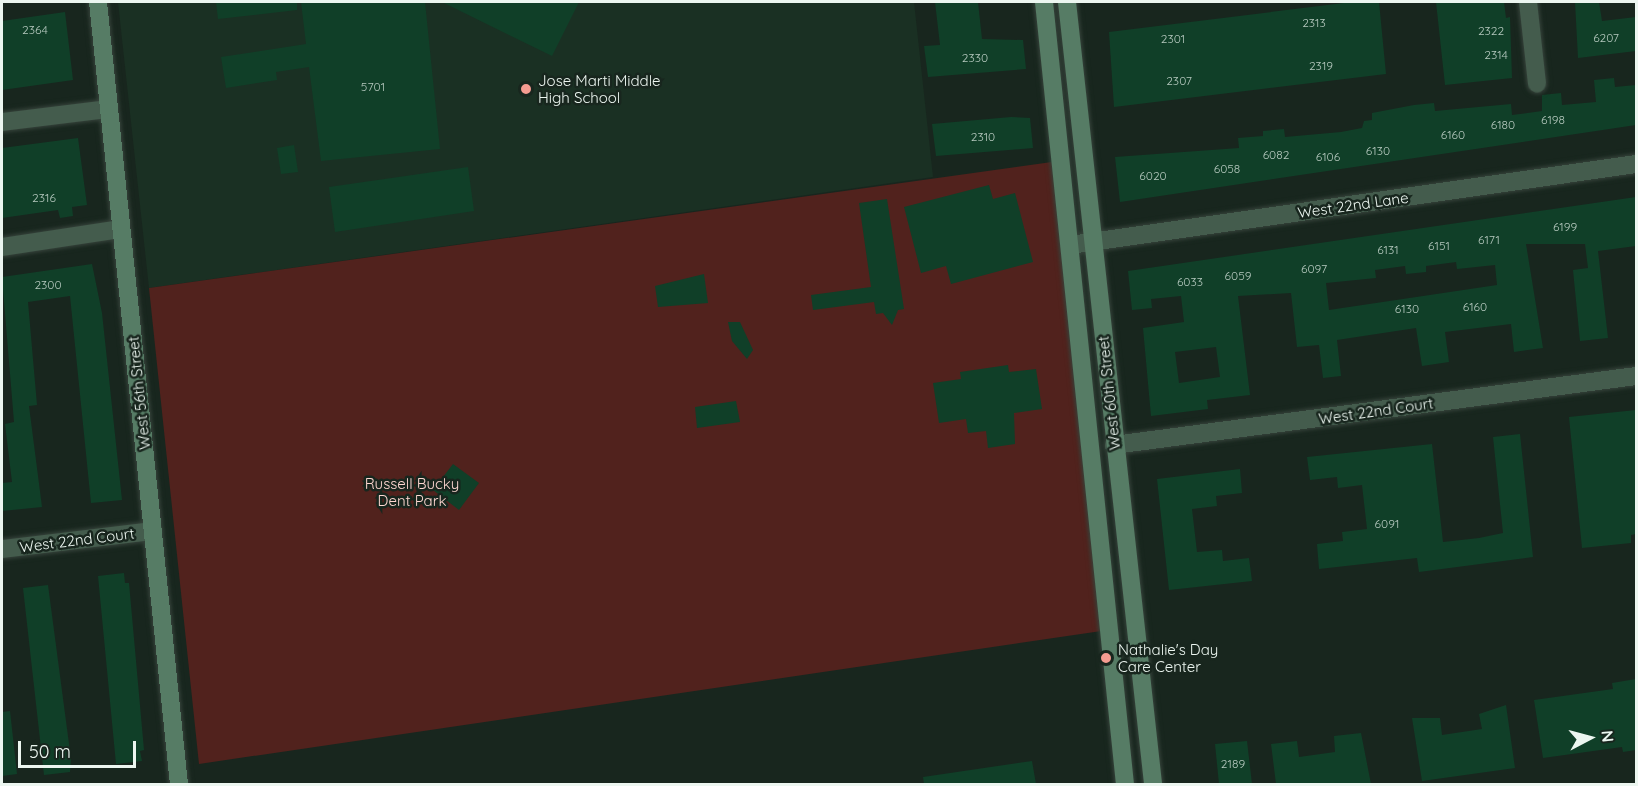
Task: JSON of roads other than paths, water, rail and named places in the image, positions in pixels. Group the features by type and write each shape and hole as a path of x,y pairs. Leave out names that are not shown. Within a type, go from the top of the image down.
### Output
{"street":[{"name":"West 56th Street","path":"98,2 179,784"},
{"name":"West 60th Street","path":"1044,2 1125,784"},
{"name":"West 60th Street","path":"1067,2 1153,784"},
{"path":"1527,2 1537,84"},
{"path":"1046,25 1068,45 1073,59"},
{"path":"2,122 108,109"},
{"name":"West 22nd Lane","path":"1070,245 1636,164"},
{"path":"2,247 121,229"},
{"name":"West 22nd Court","path":"1114,445 1636,376"},
{"name":"West 22nd Court","path":"2,549 153,531"}],"place":[{"name":"Jose Marti Middle High School","path":"526,89"},
{"name":"Nathalie's Day Care Center","path":"1106,658"}],"park label":[{"name":"Russell Bucky Dent Park","path":"412,492"}]}
